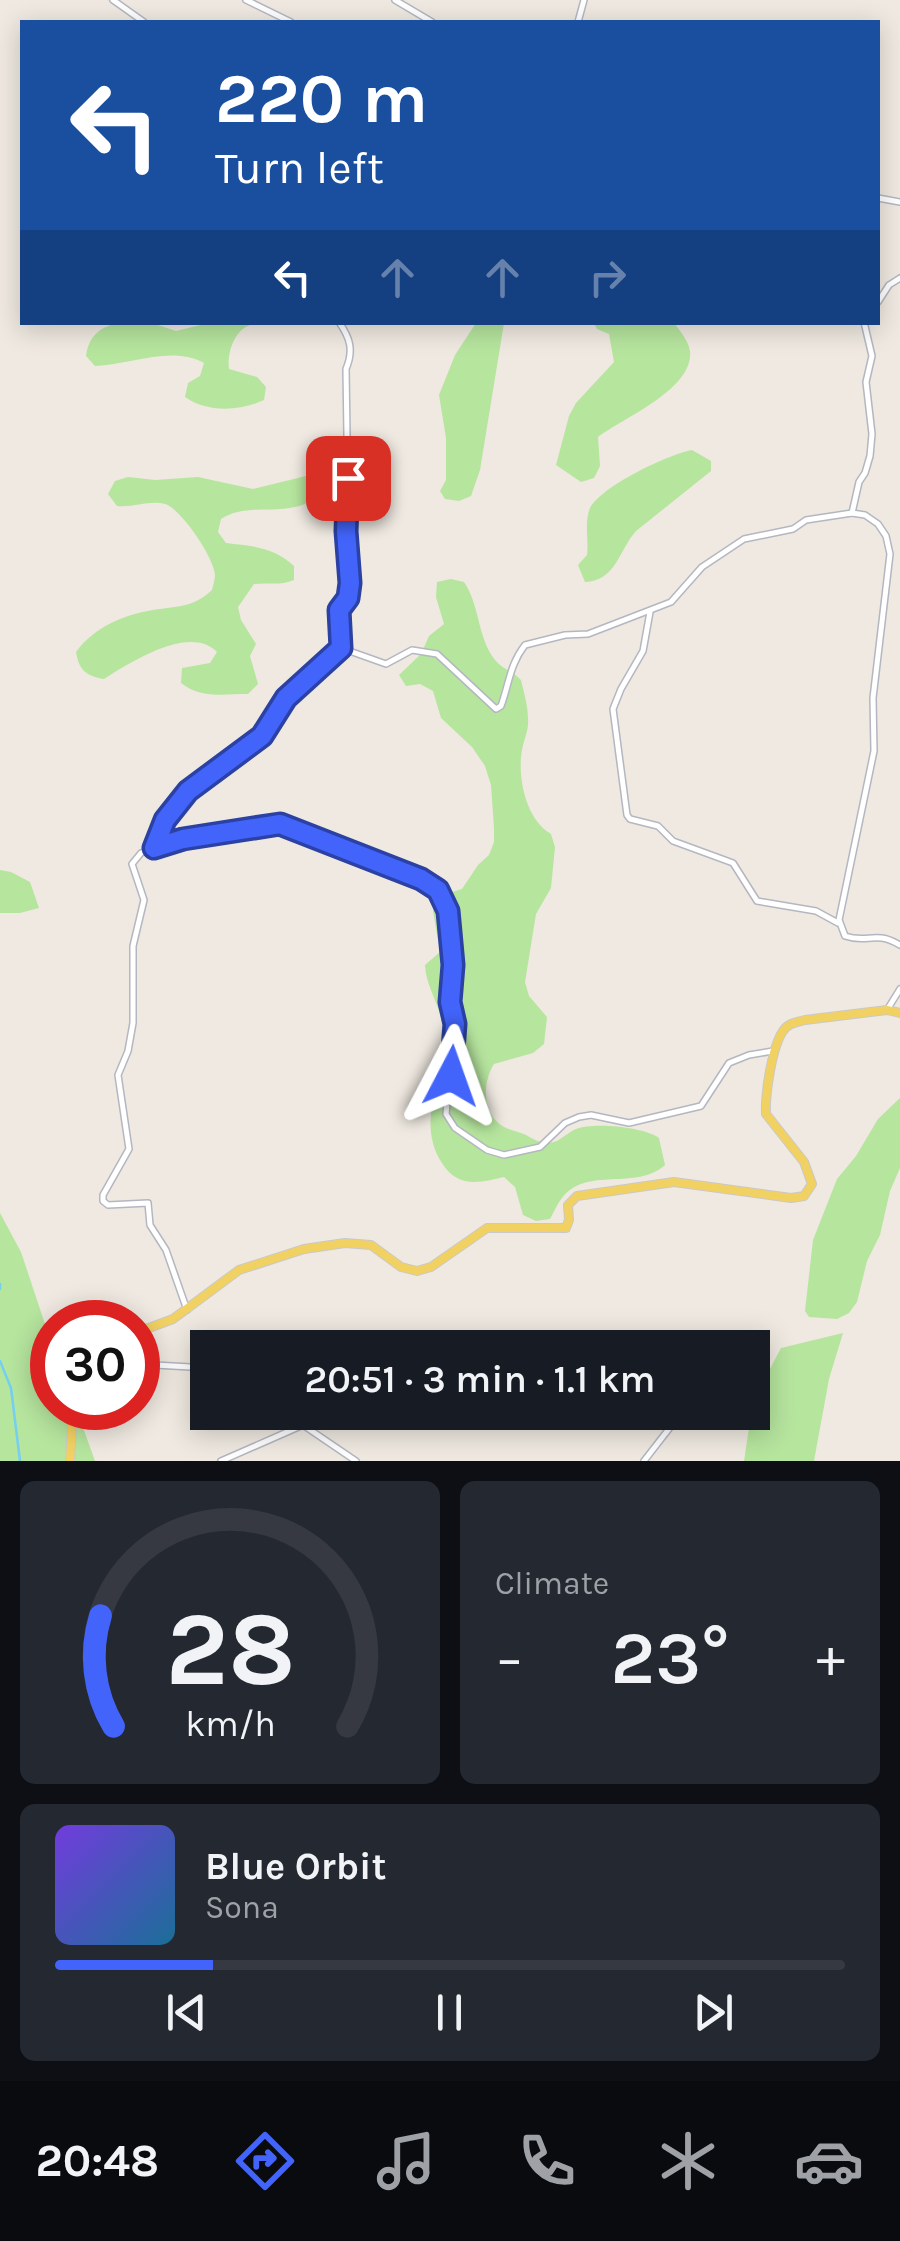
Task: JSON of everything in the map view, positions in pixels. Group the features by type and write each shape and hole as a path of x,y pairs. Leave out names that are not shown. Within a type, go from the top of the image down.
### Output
{"main road":[{"path":"160,1326 239,1270 304,1249 371,1244 401,1267 417,1271 431,1267 487,1228 561,1230 568,1225 570,1200 578,1196 674,1182 792,1198 804,1196 812,1184 807,1168 766,1114 782,1031 794,1022 886,1010 900,1013"},
{"path":"70,1461 71,1430"}],"street":[{"path":"114,0 141,20"},
{"path":"246,0 286,20"},
{"path":"395,0 429,20"},
{"path":"880,299 900,278"},
{"path":"341,325 351,353 346,369 346,531 350,583 348,598 339,610 341,648"},
{"path":"852,513 870,456 872,434 866,382 872,352 865,325"},
{"path":"341,648 386,664 412,650 437,654 496,709 505,696 510,666 525,645 588,634 671,602 702,567 735,543 793,530 806,520 852,513 865,515 886,536 890,578 873,698 874,751 840,925"},
{"path":"650,612 642,651 614,709 626,814 630,819 658,826 673,842 733,863 756,901 830,916 852,939 876,936 900,945"},
{"path":"154,848 165,820 181,799 262,736 286,698 341,648"},
{"path":"187,1310 166,1250 150,1225 148,1203 108,1205 103,1201 129,1149 118,1075 133,1023 133,946 144,900 132,864 134,858 154,848 183,839 280,824 421,879 438,890 448,911 453,965 450,1002 455,1024 454,1054 446,1114 454,1128 487,1150 504,1155 540,1147 564,1123 591,1114 630,1123 701,1106 729,1063 776,1051"},
{"path":"886,1010 900,990"},
{"path":"160,1365 190,1367"},
{"path":"220,1461 291,1430"},
{"path":"310,1430 356,1461"},
{"path":"644,1461 668,1430"}],"green space":[{"path":"112,325 158,325 176,331 201,325 250,325 239,332 232,344 229,369 257,377 266,387 264,400 224,409 203,406 185,397 188,383 200,376 204,363 192,358 165,356 95,366 86,356 92,338"},
{"path":"475,325 504,325 480,470 471,496 459,501 445,499 440,491 446,480 446,438 439,395 455,355"},
{"path":"595,325 676,325 690,351 681,378 669,390 598,437 600,466 594,478 581,482 556,465 576,403 614,362 609,334"},
{"path":"692,450 711,461 711,471 636,531 604,576 585,582 578,565 587,555 588,513 597,499 636,473"},
{"path":"306,476 315,486 313,500 290,508 243,511 221,519 218,532 226,543 271,551 294,566 294,580 254,584 238,607 256,644 250,656 258,684 248,694 204,694 181,683 182,668 210,663 217,652 192,642 160,649 104,679 84,671 76,652 92,635 124,618 194,602 212,590 215,578 203,546 179,514 159,503 117,506 108,494 115,481 128,477 198,477 253,489"},
{"path":"437,582 464,582 469,591 495,660 521,680 528,723 522,750 522,785 535,819 551,834 555,847 551,888 536,914 525,982 529,996 547,1017 544,1044 533,1053 494,1064 487,1080 488,1106 504,1127 545,1143 584,1127 631,1128 652,1134 659,1138 665,1165 640,1177 598,1180 572,1188 550,1219 536,1221 523,1215 515,1187 504,1177 477,1182 454,1177 442,1163 431,1132 443,1033 425,965 440,952 433,911 435,897 462,889 489,855 494,842 491,785 485,766 472,747 441,718 433,691 420,684 406,686 399,675 421,654 429,636 444,624 436,597"},
{"path":"0,870 30,882 39,908 0,913"},
{"path":"900,1098 900,1168 890,1191 880,1235 867,1261 857,1302 849,1313 837,1319 809,1317 805,1311 813,1240 837,1179 878,1119"},
{"path":"0,1213 21,1252 37,1300 30,1300 30,1430 84,1430 95,1461 0,1461"},
{"path":"843,1333 829,1379 814,1461 744,1461 749,1430 770,1430 770,1369 781,1348"}],"waterway":[{"path":"0,1284 0,1289"},
{"path":"0,1361 11,1388 20,1461"}],"route":[{"path":"348,478 346,531 350,583 337,623 341,648 286,698 262,736 188,791 165,820 154,848 183,839 280,824 421,879 438,890 448,911 453,965 450,1002 455,1024 451,1076"}]}
